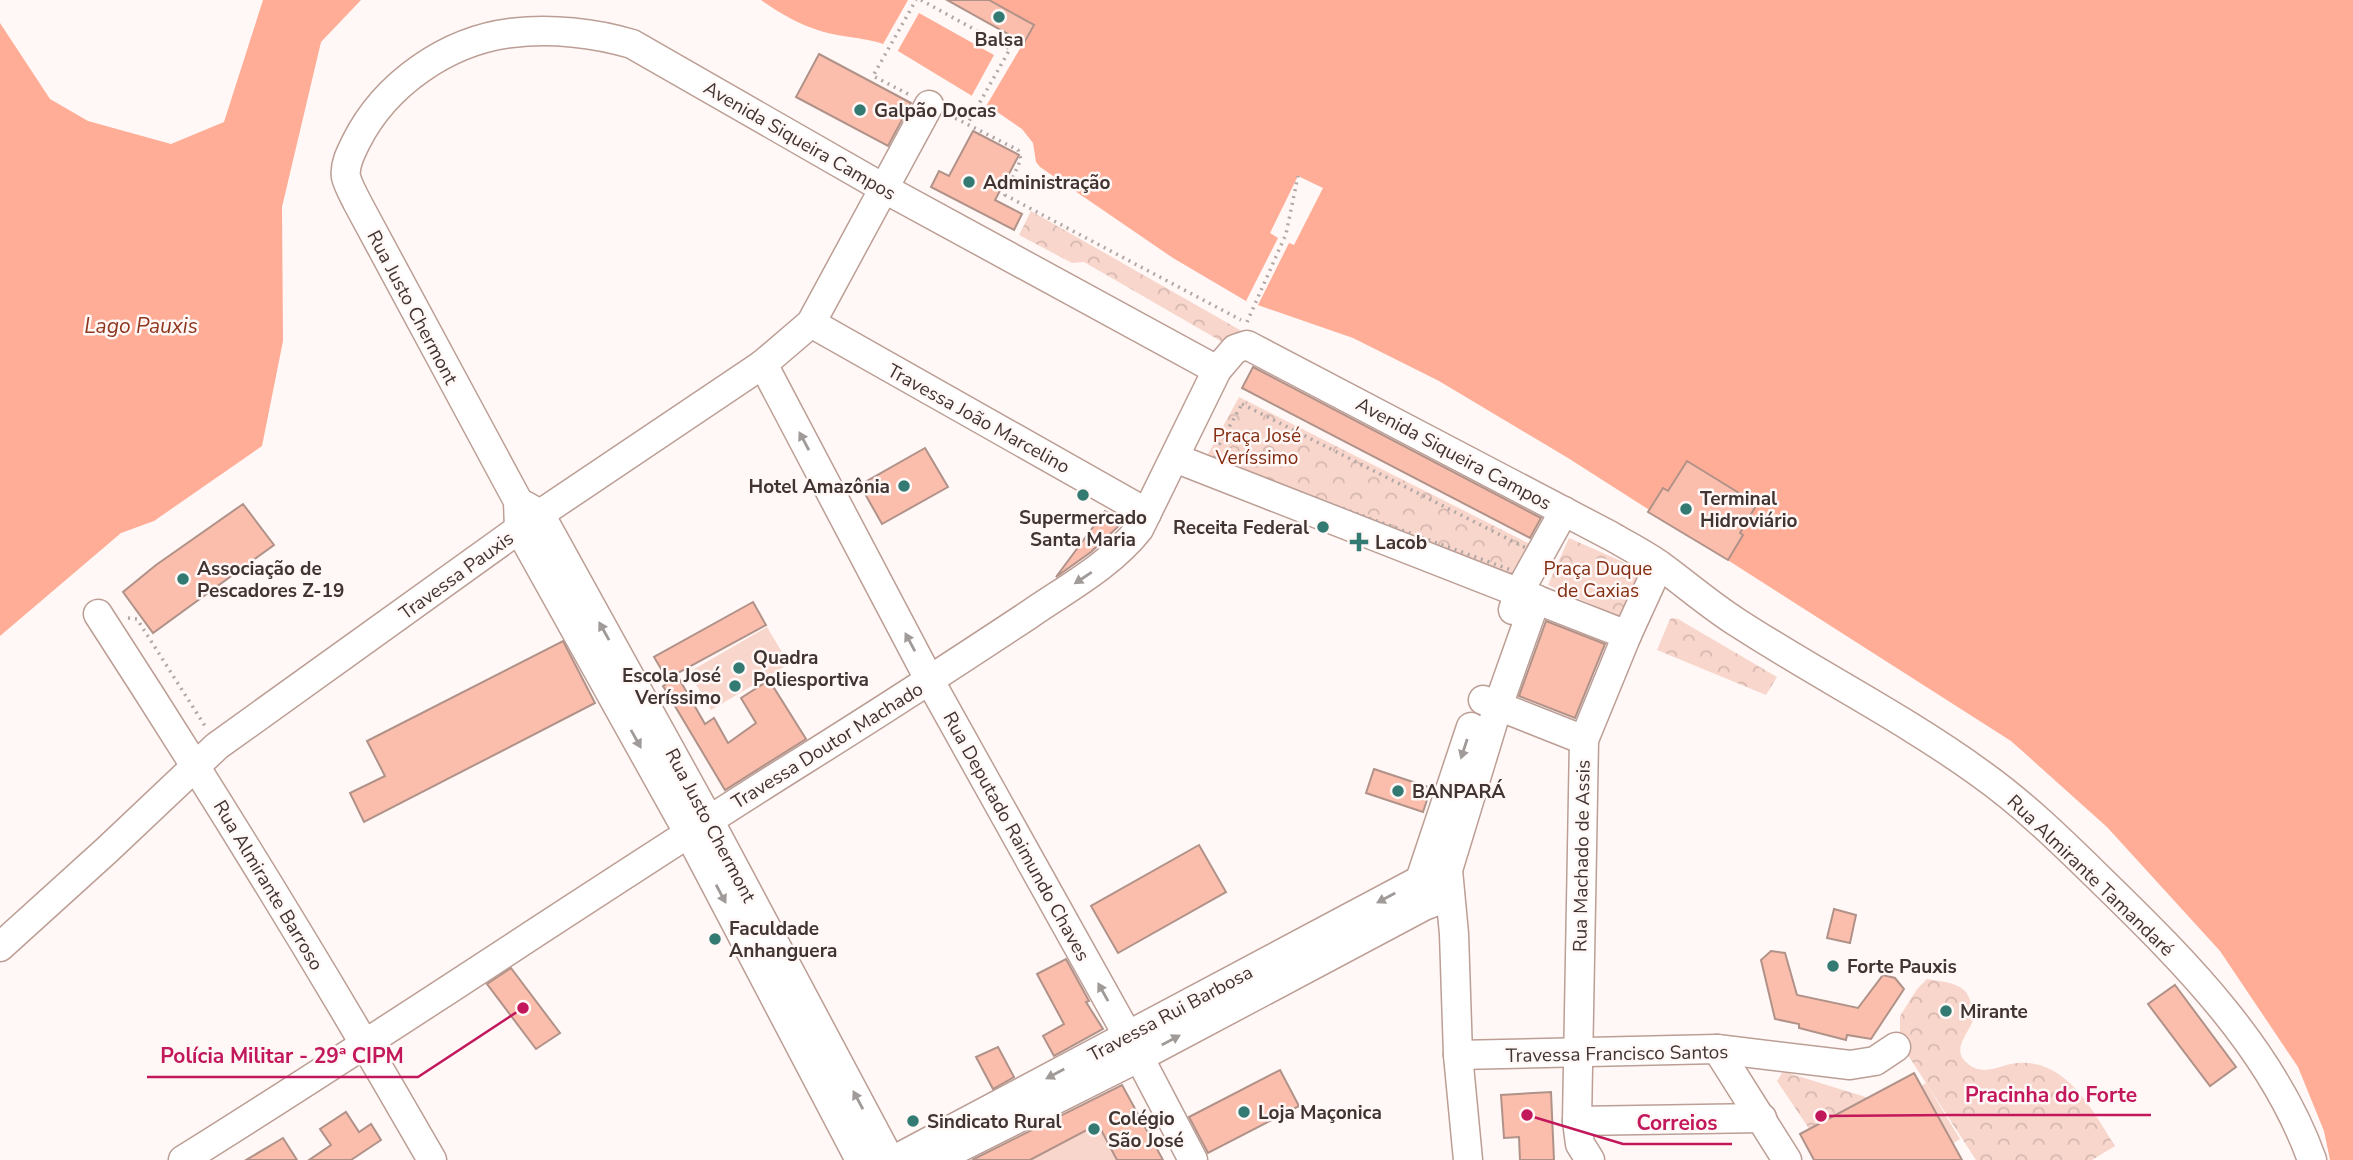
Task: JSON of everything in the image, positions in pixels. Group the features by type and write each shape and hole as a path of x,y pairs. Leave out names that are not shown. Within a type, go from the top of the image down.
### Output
{"street":[{"name":"Avenida Siqueira Campos","path":"375,109 399,85 428,63 474,41 512,33 603,36 632,44 885,189 1217,369"},
{"name":"Travessa Pauxis","path":"0,947 217,746 526,515 763,364 811,323 929,105"},
{"name":"Rua Justo Chermont","path":"375,109 348,157 346,176 356,202 699,827 892,1160"},
{"name":"Travessa João Marcelino","path":"811,323 1147,513"},
{"name":"Avenida Siqueira Campos","path":"1247,345 1563,511 1659,565"},
{"name":"Travessa Doutor Machado","path":"183,1160 930,681 1093,571 1133,536 1175,458 1217,369 1235,349 1247,345"},
{"name":"Rua Deputado Raimundo Chaves","path":"763,364 930,681 1193,1160"},
{"path":"1175,458 1627,635"},
{"path":"1454,934 1422,893 1528,596 1563,511"},
{"name":"Rua Machado de Assis","path":"1590,1160 1580,1144 1577,1121 1584,740 1659,565"},
{"name":"Rua Almirante Tamandaré","path":"1659,565 1738,624 1953,754 2028,811 2185,965 2226,1014 2281,1089 2312,1160"},
{"name":"Rua Almirante Barroso","path":"98,614 196,765 365,1042 432,1160"},
{"path":"1489,703 1584,740"},
{"path":"1468,1160 1458,1055 1454,934 1449,883 1489,703"},
{"name":"Rua Justo Chermont","path":"699,827 860,1160"},
{"name":"Travessa Rui Barbosa","path":"935,1160 1133,1047 1422,893 1449,883"},
{"name":"Travessa Rui Barbosa","path":"892,1160 1133,1047"},
{"name":"Travessa Francisco Santos","path":"1458,1055 1717,1049 1850,1065 1875,1061 1896,1047"},
{"path":"1717,1049 1787,1160"},
{"path":"1577,1121 1762,1118"}],"path":[{"path":"967,125 1010,49 918,0 873,76 967,125 1018,150 1021,159 1005,195 1246,323 1286,234 1298,176"},
{"path":"1242,404 1532,551 1522,574 1227,467 1216,458 1216,452 1242,404"}],"green space":[{"path":"1031,211 1240,330 1231,347 1084,262 1072,263 1019,235"},
{"name":"Praça José Veríssimo","path":"1239,397 1536,547 1521,579 1219,469 1207,456"},
{"name":"Praça Duque de Caxias","path":"1569,538 1648,573 1627,620 1548,585"},
{"path":"1673,618 1777,677 1766,695 1657,650 1670,619"},
{"name":"Quadra Poliesportiva","path":"767,627 789,664 711,710 689,672"},
{"path":"1927,979 1956,985 1968,996 1973,1020 1962,1041 1960,1052 1967,1063 1986,1070 2018,1063 2051,1069 2064,1078 2088,1103 2115,1146 2092,1160 1976,1160 1900,1043 1900,1016 1917,989"},
{"path":"1782,1073 1872,1099 1812,1133 1777,1081"},
{"path":"1926,1083 1960,1139 1927,1159 1893,1103"},
{"path":"1098,1124 1117,1160 1030,1160"}],"water":[{"name":"Lago Pauxis","path":"263,0 361,0 321,42 282,207 283,341 262,446 154,521 121,533 0,636 0,23 50,99 88,121 171,144 224,122"},
{"path":"761,0 2353,0 2353,1160 2330,1160 2324,1131 2298,1067 2220,951 2107,827 2011,741 1568,458 1439,381 1353,338 1246,301 1173,258 1040,167 1036,162 1033,143 1022,129 898,51 871,41 815,29 791,19"}],"pier":[{"path":"908,0 989,0 1034,25 985,108 970,99 994,55 919,13 896,54 882,46"},
{"path":"1298,176 1323,188 1294,245 1289,243 1257,307 1246,301 1278,238 1270,233"}],"building":[{"name":"Balsa","path":"947,0 989,0 1034,25 1024,43"},
{"path":"819,54 911,103 888,146 796,97"},
{"name":"Administração","path":"973,131 1019,155 995,200 1022,214 1014,230 931,187 939,171 949,176"},
{"path":"1253,367 1541,518 1530,538 1242,388"},
{"name":"Hotel Amazônia","path":"925,448 948,487 882,524 860,485"},
{"name":"Terminal Hidroviário","path":"1687,461 1757,504 1728,560 1648,512 1663,488 1668,491"},
{"name":"Associação de Pescadores Z-19","path":"243,504 274,545 153,633 123,592 156,565"},
{"path":"1105,511 1123,522 1091,552 1056,577"},
{"path":"753,602 766,625 667,679 654,657"},
{"path":"1546,621 1605,644 1575,718 1519,696"},
{"path":"563,641 595,703 364,822 350,793 385,776 367,741"},
{"path":"678,677 705,724 714,718 728,743 756,723 741,698 769,680 806,739 725,790 663,686"},
{"name":"BANPARÁ","path":"1374,769 1431,788 1423,812 1366,793"},
{"path":"1199,845 1226,892 1118,953 1091,906"},
{"path":"1834,909 1856,915 1850,943 1827,938"},
{"path":"1771,951 1785,953 1797,995 1858,1008 1883,975 1895,978 1904,989 1871,1039 1847,1035 1846,1040 1799,1028 1799,1024 1775,1019 1761,960"},
{"path":"1066,959 1089,1001 1086,1002 1103,1029 1054,1056 1043,1036 1064,1024 1037,974"},
{"path":"511,968 560,1033 536,1049 487,984"},
{"path":"2175,985 2236,1067 2210,1086 2148,1004"},
{"path":"998,1047 1014,1077 993,1089 976,1057"},
{"name":"Loja Maçonica","path":"1280,1070 1299,1106 1208,1153 1189,1117"},
{"path":"1914,1073 1962,1160 1814,1160 1800,1134"},
{"name":"Colégio São José","path":"1122,1085 1163,1160 1117,1160 1098,1124 1030,1160 972,1160"},
{"path":"1551,1092 1554,1160 1520,1160 1519,1137 1504,1138 1501,1095"},
{"path":"346,1112 359,1132 371,1124 381,1140 351,1160 309,1160 331,1145 320,1129"},
{"path":"283,1138 297,1160 246,1160"}],"place":[{"name":"Balsa","path":"999,17"},
{"name":"Galpão Docas","path":"860,110"},
{"name":"Administração","path":"969,182"},
{"name":"Hotel Amazônia","path":"904,486"},
{"name":"Supermercado Santa Maria","path":"1083,495"},
{"name":"Terminal Hidroviário","path":"1686,509"},
{"name":"Receita Federal","path":"1323,527"},
{"name":"Lacob","path":"1359,542"},
{"name":"Associação de Pescadores Z-19","path":"183,579"},
{"name":"Quadra Poliesportiva","path":"739,668"},
{"name":"Escola José Veríssimo","path":"735,686"},
{"name":"BANPARÁ","path":"1398,791"},
{"name":"Faculdade Anhanguera","path":"715,939"},
{"name":"Forte Pauxis","path":"1833,966"},
{"name":"Polícia Militar - 29ª CIPM","path":"523,1008"},
{"name":"Mirante","path":"1946,1011"},
{"name":"Loja Maçonica","path":"1244,1112"},
{"name":"Correios","path":"1527,1115"},
{"name":"Pracinha do Forte","path":"1821,1116"},
{"name":"Sindicato Rural","path":"913,1121"},
{"name":"Colégio São José","path":"1094,1129"}]}
